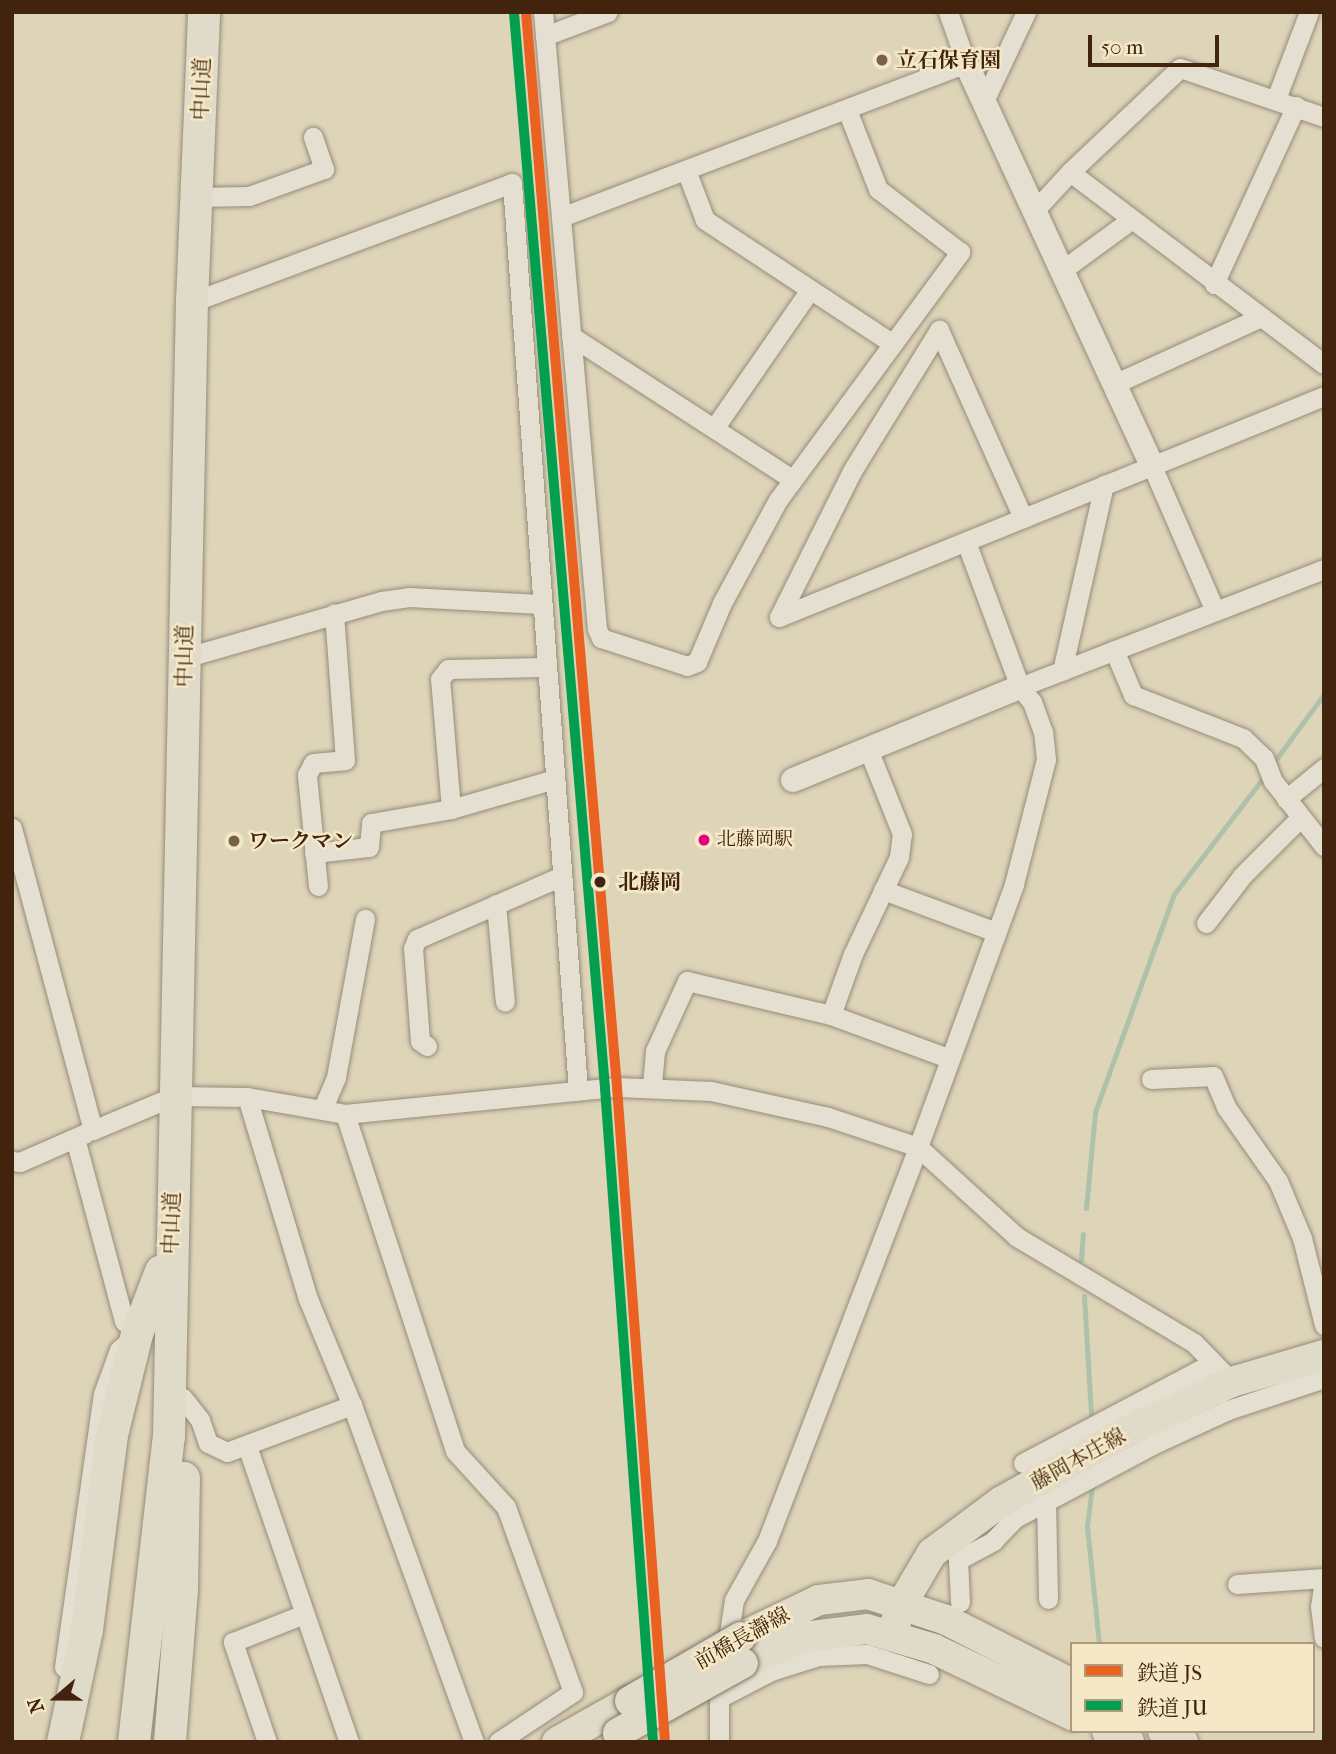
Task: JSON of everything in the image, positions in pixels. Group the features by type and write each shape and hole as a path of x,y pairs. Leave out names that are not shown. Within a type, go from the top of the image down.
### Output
{"highway":[{"name":"中山道","path":"134,1742 169,1437 168,1299 192,302 204,12"},
{"path":"62,1742 87,1630 112,1435 137,1334 171,1243"},
{"path":"170,1742 182,1590 183,1398 171,1243"},
{"name":"中山道","path":"114,1742 168,1299"}],"main road":[{"name":"藤岡本庄線","path":"891,1636 903,1602 932,1553 951,1534 1002,1501 1132,1430 1223,1372 1324,1355"},
{"name":"前橋長瀞線","path":"610,1737 742,1650 795,1609 843,1595 868,1594 903,1602 1070,1683"},
{"path":"742,1650 783,1643 826,1631 867,1629 934,1649 1070,1714"},
{"name":"前橋長瀞線","path":"557,1742 629,1701 742,1650"},
{"path":"1111,1733 1129,1742"},
{"path":"1167,1733 1183,1742"}],"street":[{"path":"543,12 597,629 601,638 687,666 697,662 722,603 792,479 890,342 960,252 877,189 847,110"},
{"path":"545,36 608,12"},
{"path":"948,12 983,103 1152,466 1215,611"},
{"path":"983,103 1026,12"},
{"path":"1276,99 1309,12"},
{"path":"561,217 847,110 966,62"},
{"path":"1033,212 1070,172 1180,68 1324,117"},
{"path":"1214,284 1296,106"},
{"path":"196,197 249,196 324,169 313,137"},
{"path":"686,170 705,220 890,342"},
{"path":"1070,172 1214,284 1324,364"},
{"path":"192,302 512,183 540,604 578,1091"},
{"path":"1061,271 1132,219"},
{"path":"715,427 810,290"},
{"path":"1114,384 1261,317"},
{"path":"1023,518 939,330 852,471 779,617 1324,396"},
{"path":"571,336 792,479"},
{"path":"1062,671 1104,485"},
{"path":"719,1742 719,1698 734,1600 767,1541 918,1147 948,1058 1014,884 1046,759 1043,732 1032,702 1020,687 966,542"},
{"path":"793,779 1324,569"},
{"path":"184,658 334,613 409,597 540,604"},
{"path":"318,886 307,775 313,763 345,760 334,613"},
{"path":"1114,650 1133,695 1243,738 1264,758 1286,799 1324,846"},
{"path":"451,809 440,679 448,669 545,667"},
{"path":"831,1015 899,857 902,834 868,749"},
{"path":"1286,799 1324,768"},
{"path":"314,853 369,847 371,823 451,809 555,779"},
{"path":"1206,923 1242,876 1300,818"},
{"path":"12,828 93,1130"},
{"path":"427,1046 420,1041 413,948 417,939 562,876"},
{"path":"883,890 996,932"},
{"path":"496,904 505,1002"},
{"path":"323,1108 336,1077 365,919"},
{"path":"652,1085 654,1051 687,981 831,1015 948,1058"},
{"path":"1151,1079 1213,1076 1226,1107 1278,1181 1303,1238 1324,1325"},
{"path":"12,1161 20,1162 174,1096 247,1097 323,1108 345,1114 652,1085 711,1091 828,1117 918,1147 1017,1237 1194,1343 1223,1372 1023,1463"},
{"path":"247,1097 308,1299 352,1405 474,1742"},
{"path":"345,1114 455,1451 506,1507 573,1692 498,1742"},
{"path":"48,1742 58,1710 103,1394 119,1350 137,1334 124,1321 75,1138"},
{"path":"960,1602 958,1560 993,1541 1015,1518 1228,1410 1324,1378"},
{"path":"183,1398 215,1448 227,1451 247,1446 352,1405"},
{"path":"247,1446 349,1742"},
{"path":"1046,1501 1048,1599"},
{"path":"1237,1584 1324,1579 1320,1606 1324,1638"},
{"path":"267,1742 233,1642 304,1614"},
{"path":"719,1698 771,1671 819,1656 867,1654 929,1674"}],"waterway":[{"path":"1271,766 1324,694"},
{"path":"1086,1208 1095,1112 1174,894 1266,774"},
{"path":"1081,1260 1083,1234"},
{"path":"1084,1296 1091,1415"},
{"path":"1092,1486 1087,1526 1099,1642"}],"rail line":[{"name":"JS","path":"526,12 617,1087 665,1742"},
{"name":"JU","path":"514,13 605,1088 653,1742"}],"place":[{"name":"立石保育園","path":"882,60"},
{"name":"北藤岡駅","path":"704,840"},
{"name":"ワークマン","path":"234,841"},
{"name":"北藤岡","path":"600,882"}]}
